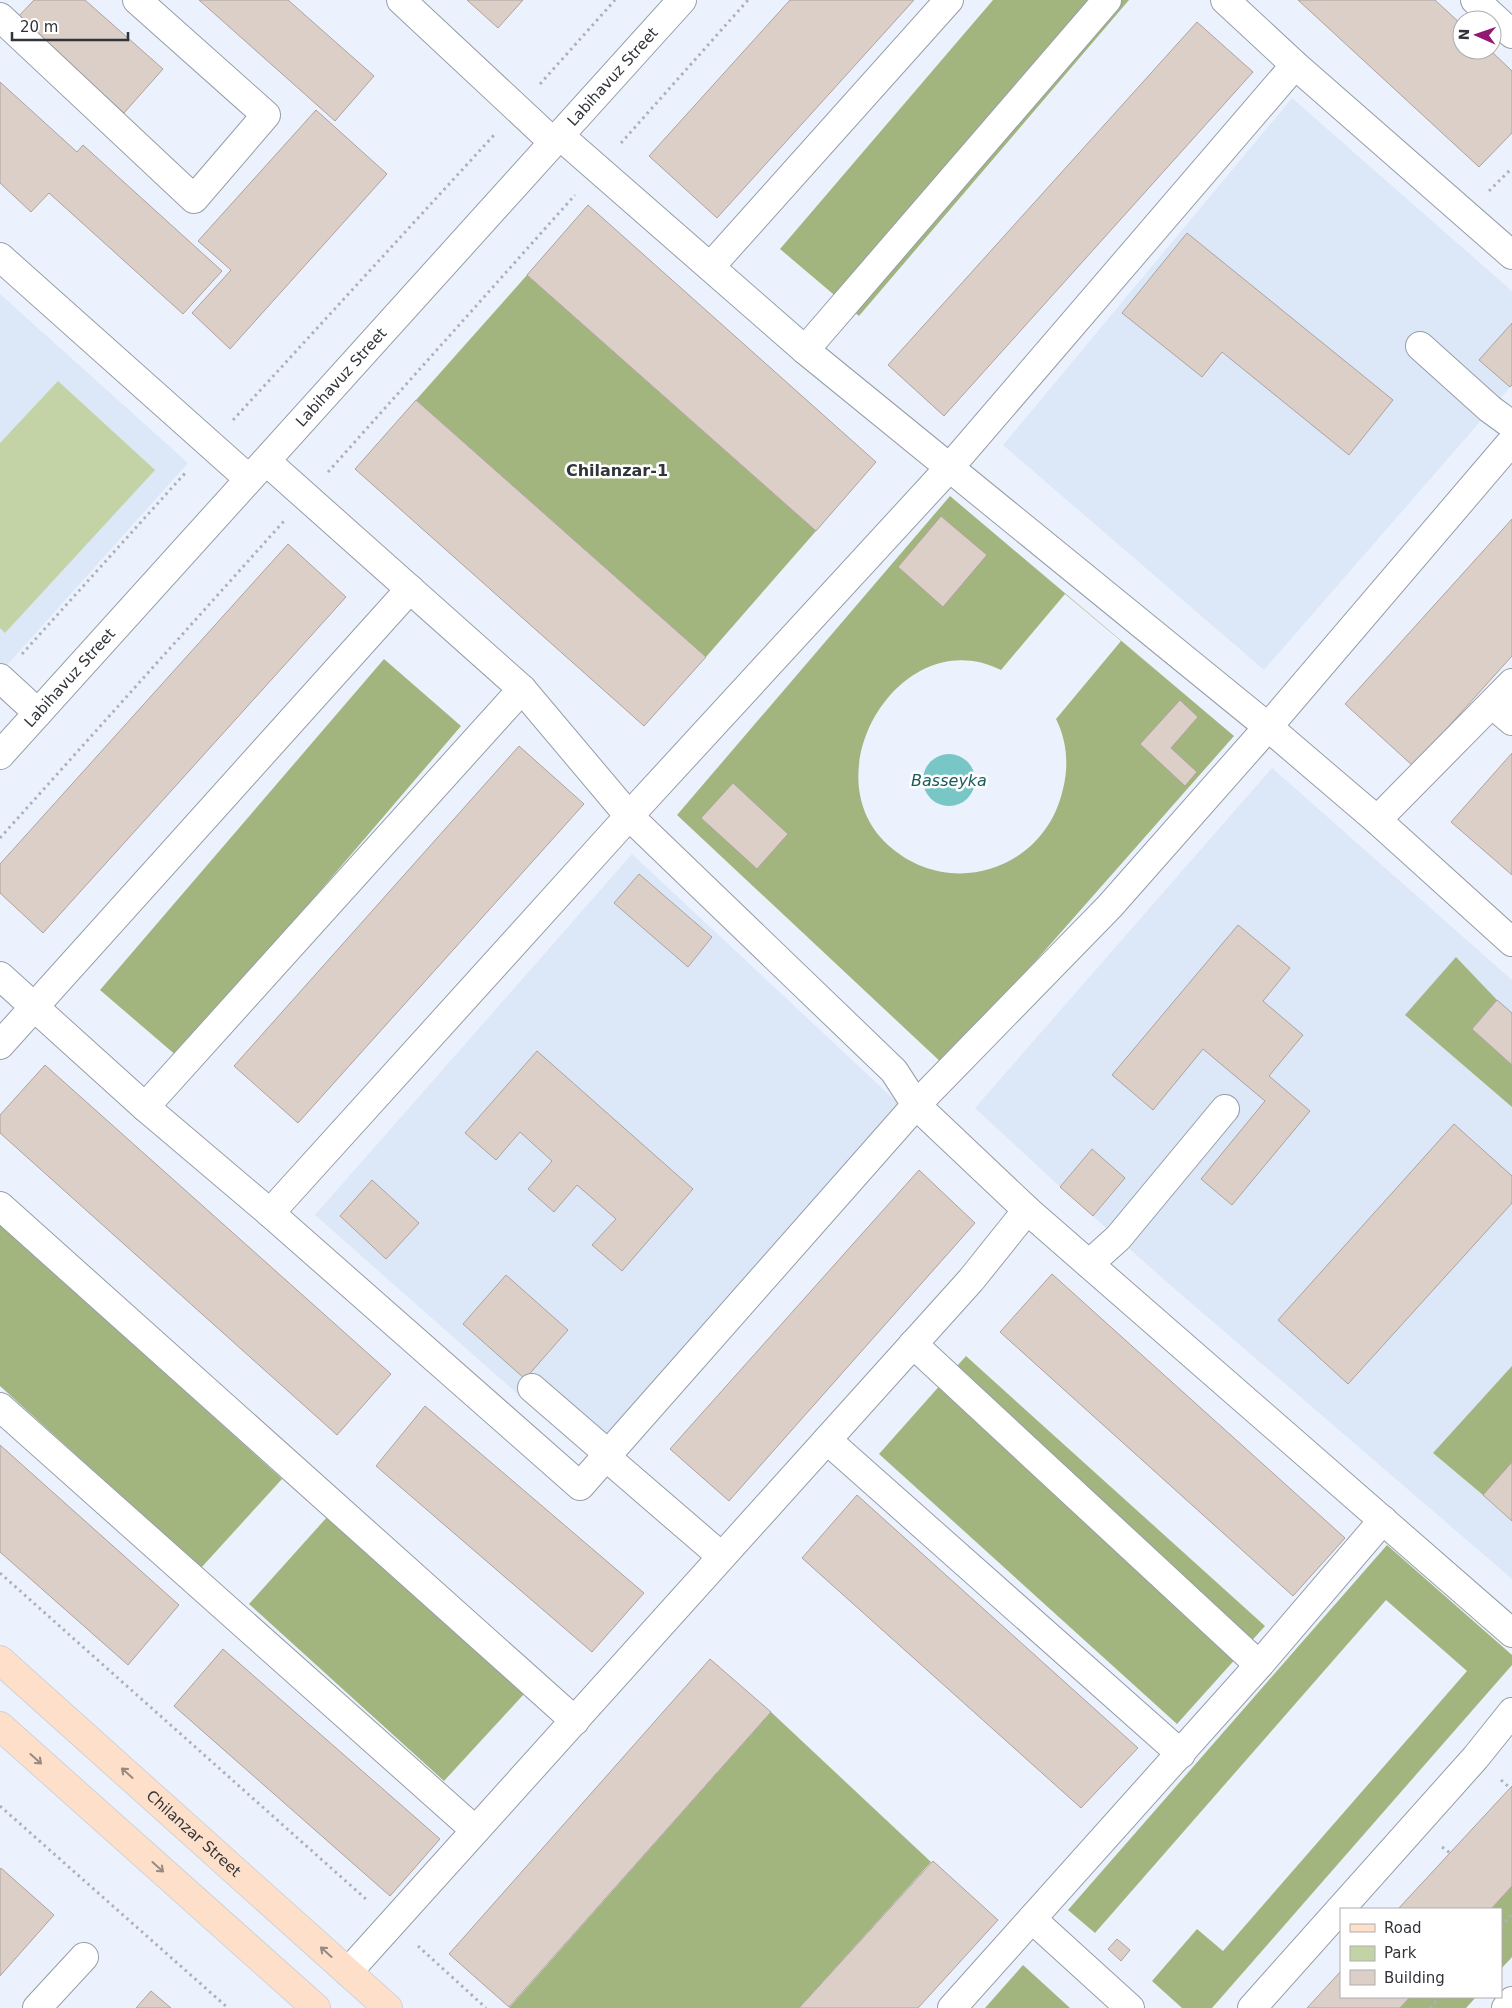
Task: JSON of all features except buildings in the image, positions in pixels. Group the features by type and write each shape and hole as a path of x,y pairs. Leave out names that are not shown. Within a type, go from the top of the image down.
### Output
{"main road":[{"name":"Chilanzar Street","path":"0,1660 388,2008"},
{"path":"0,1726 316,2008"}],"street":[{"path":"0,18 194,199 266,115 137,0"},
{"path":"401,0 518,109 598,169 805,350 1268,727 1377,820 1512,942"},
{"name":"Labihavuz Street","path":"0,755 682,0"},
{"path":"711,266 949,0"},
{"path":"805,350 1107,0"},
{"path":"1225,0 1295,65 1512,255"},
{"path":"1475,0 1512,34"},
{"path":"270,1214 629,816 950,467 1295,65"},
{"path":"0,257 210,444 307,496 522,689 629,816 894,1071 916,1105 1027,1210 1512,1633"},
{"path":"1420,346 1490,409 1512,425"},
{"path":"0,976 145,1107 580,1486 916,1105 1110,906 1268,727 1512,441"},
{"path":"0,1045 33,1006 410,589"},
{"path":"0,678 38,713"},
{"path":"1377,820 1502,712 1512,683"},
{"path":"145,1107 522,689"},
{"path":"1089,1264 1118,1238 1225,1109"},
{"path":"0,1206 576,1721"},
{"path":"348,1972 576,1721 721,1556 971,1280 1027,1210"},
{"path":"912,1344 1259,1665"},
{"path":"532,1388 599,1446 605,1456 721,1556"},
{"path":"0,1407 475,1830"},
{"path":"827,1440 1181,1754"},
{"path":"952,2008 1181,1754 1382,1520"},
{"path":"1341,1908 1476,1757 1512,1712"},
{"path":"1252,2008 1340,1909"},
{"path":"1032,1919 1130,2008"},
{"path":"37,2008 84,1958"},
{"path":"1506,2008 1512,2001"}],"path":[{"path":"0,678 210,444 518,109 615,0"},
{"path":"0,838 748,0"},
{"path":"0,1573 486,2008"},
{"path":"0,1806 228,2008"},
{"path":"1502,1926 1512,1914"},
{"path":"1430,2008 1439,1998"}],"shaded area":[{"path":"993,0 1129,0 859,316 780,249"},
{"path":"1292,98 1512,291 1512,385 1264,670 1003,445"},
{"path":"527,275 816,531 706,657 416,400"},
{"path":"0,294 188,463 0,673"},
{"path":"950,496 1234,736 944,1065 677,815","holes":["1065,594 1121,641 1056,719 1065,744 1065,780 1053,817 1037,840 1016,857 992,868 966,873 939,871 913,862 888,845 866,815 858,780 863,745 878,712 901,684 930,666 964,660 1001,670"]},
{"path":"384,659 461,726 178,1057 100,990"},
{"path":"1272,768 1512,980 1512,1579 1169,1284 975,1108"},
{"path":"632,854 898,1103 589,1457 315,1215"},
{"path":"1456,957 1497,1000 1472,1029 1512,1065 1512,1107 1405,1015"},
{"path":"0,1224 282,1479 201,1568 0,1386"},
{"path":"966,1356 1265,1626 1177,1724 879,1454"},
{"path":"1512,1366 1512,1462 1483,1495 1433,1453"},
{"path":"328,1516 524,1694 444,1781 249,1604"},
{"path":"1387,1545 1512,1655 1512,1665 1212,2008 1182,2008 1152,1981 1197,1929 1223,1951 1467,1671 1386,1600 1095,1933 1068,1910"},
{"path":"771,1712 931,1862 799,2008 509,2008"},
{"path":"1512,1886 1512,1957 1502,1968 1502,1908 1492,1908"},
{"path":"1023,1965 1070,2008 985,2008"},
{"path":"1409,1998 1475,1998 1466,2008 1400,2008"}],"green space":[{"path":"58,381 155,470 5,633 0,628 0,443"}],"water":[{"name":"Basseyka","path":"944,754 954,754 968,761 975,775 975,785 968,799 954,806 944,806 934,802 927,795 923,785 923,775 927,765 934,758"}],"district":[{"name":"Chilanzar-1","path":"617,470"}]}
